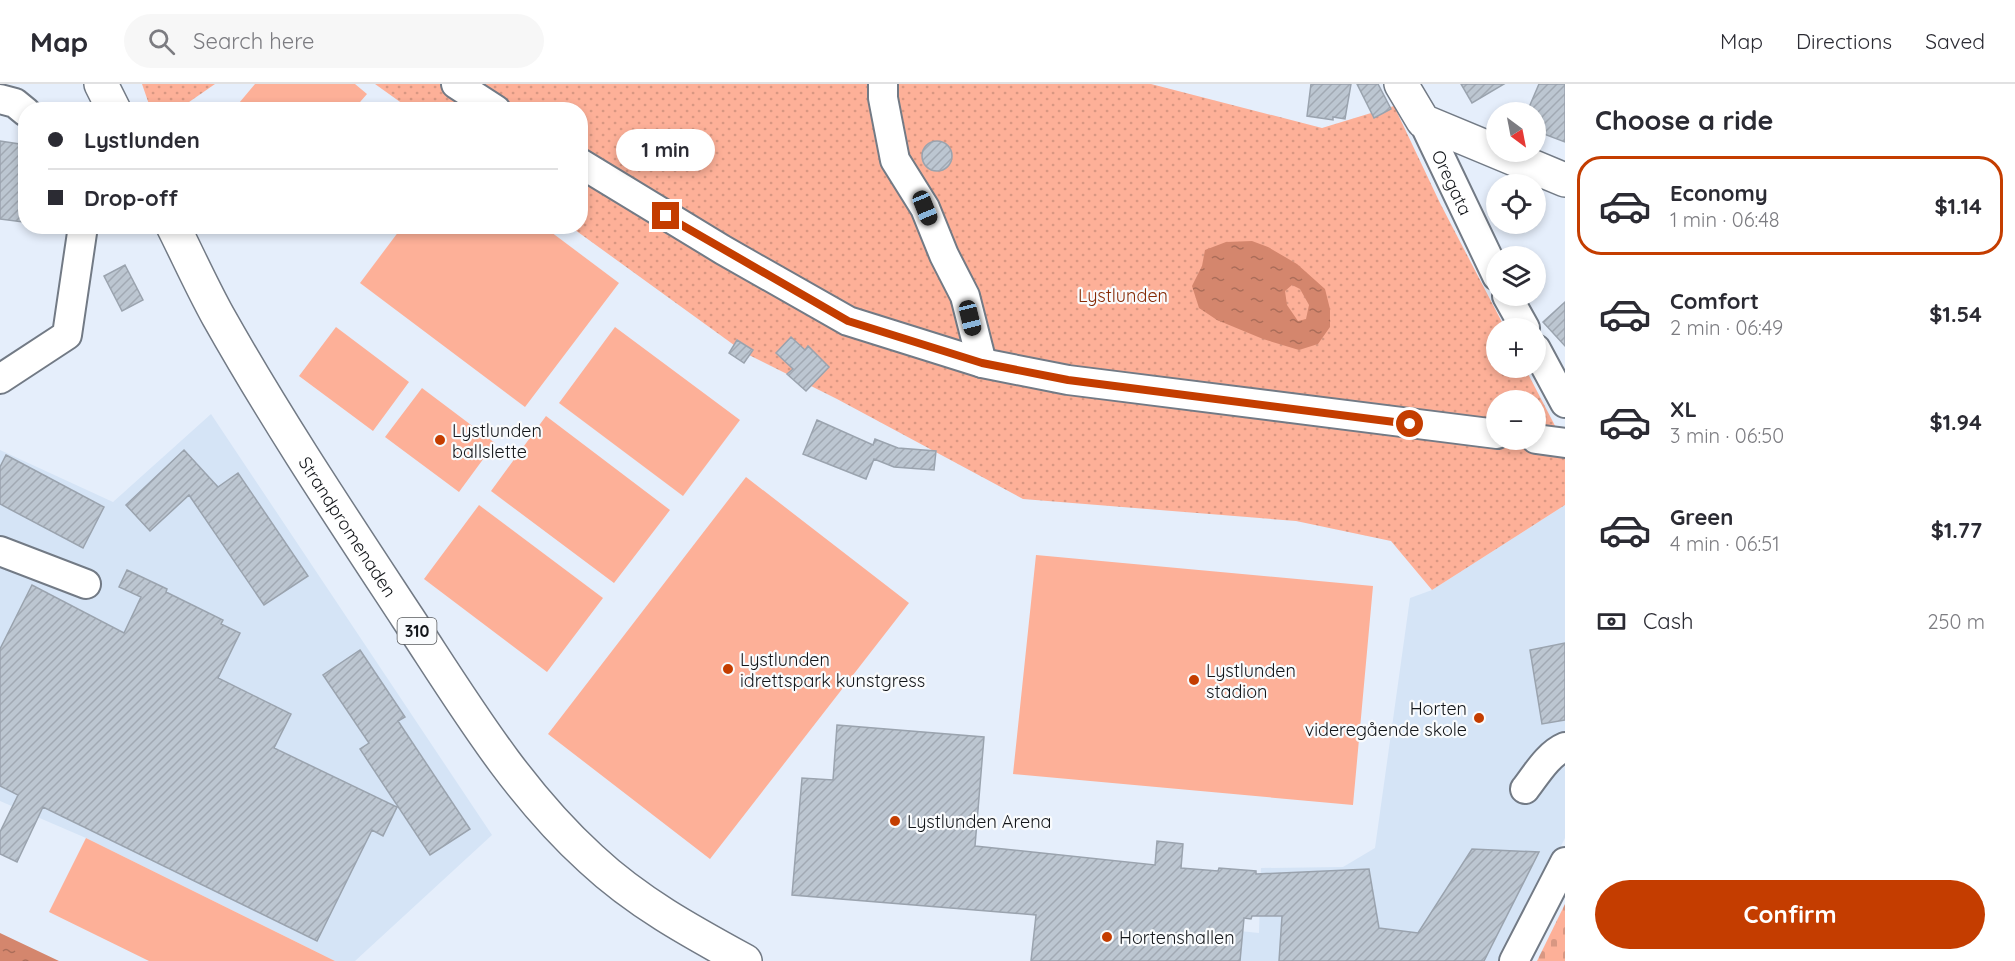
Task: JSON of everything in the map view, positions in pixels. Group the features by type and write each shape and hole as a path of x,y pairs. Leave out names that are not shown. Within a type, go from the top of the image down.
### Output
{"main road":[{"path":"100,84 110,102"},
{"path":"1401,84 1423,121 1565,180"},
{"name":"Strandpromenaden","path":"177,234 217,313 287,432 454,688 519,782 567,836 616,880 662,915 745,961"}],"street":[{"path":"456,84 484,102"},
{"path":"883,84 883,98 896,160 925,208 944,255 965,296 982,363"},
{"name":"Oregata","path":"1423,121 1486,253"},
{"path":"588,168 848,321 982,363 1068,380 1486,433"},
{"path":"0,380 68,335 81,234"},
{"path":"1546,368 1565,403"},
{"path":"1546,440 1565,443"},
{"path":"0,551 86,584"},
{"path":"1525,789 1546,762 1559,749 1565,747"},
{"path":"1514,961 1565,862"}],"shaded area":[{"path":"211,414 492,835 355,961 335,961 86,838 0,801 0,450 113,502"},
{"name":"Horten videregående skole","path":"1565,505 1565,838 1503,961 1186,961 1191,926 1259,933 1261,868 1343,867 1375,848 1410,598 1432,590"}],"green space":[{"path":"142,84 215,84 189,102 148,102"},
{"path":"255,84 355,84 367,94 360,102 240,102"},
{"name":"Lystlunden","path":"375,84 1151,84 1322,128 1394,106 1440,203 1486,291 1486,306 1494,306 1500,318 1486,318 1486,378 1530,378 1536,390 1486,390 1486,450 1546,450 1546,408 1565,445 1565,505 1432,590 1391,541 1296,521 1023,499 837,399 745,353 581,234 588,234 588,102 400,102"},
{"path":"397,234 554,234 619,283 525,407 360,283"},
{"path":"336,327 409,382 373,431 299,376"},
{"path":"615,327 740,420 683,496 559,403"},
{"name":"Lystlunden ballslette","path":"422,388 495,443 459,492 385,437"},
{"path":"546,416 670,510 614,583 491,491"},
{"name":"Lystlunden idrettspark kunstgress","path":"746,477 909,603 710,859 548,734"},
{"path":"479,505 603,598 547,672 424,579"},
{"name":"Lystlunden stadion","path":"1036,555 1373,586 1353,805 1013,774"},
{"path":"86,838 335,961 149,961 49,912"},
{"path":"1565,904 1565,961 1537,961"}],"water":[{"path":"1252,241 1268,247 1297,264 1325,289 1330,309 1330,327 1318,344 1299,350 1263,339 1217,320 1199,308 1192,286 1202,266 1205,250 1226,242","holes":["1292,285 1300,289 1309,305 1306,319 1298,321 1287,305 1285,291"]},
{"path":"0,933 59,961 0,961"}],"building":[{"path":"1311,84 1351,84 1345,119 1333,117 1333,120 1307,116"},
{"path":"1357,84 1378,84 1391,109 1374,118"},
{"path":"1461,84 1504,84 1472,103"},
{"path":"1539,84 1565,84 1565,142 1546,135 1546,102 1531,102"},
{"path":"0,141 18,144 18,221 0,219"},
{"path":"937,141 948,145 952,156 948,167 937,171 926,167 922,156 926,145"},
{"path":"125,265 143,300 122,311 104,276"},
{"path":"1565,302 1565,346 1546,325 1546,319"},
{"path":"791,337 805,350 808,346 829,367 806,391 787,374 793,369 776,353"},
{"path":"737,340 753,350 744,363 729,353"},
{"path":"817,420 873,445 875,439 898,448 936,451 934,470 894,467 874,459 866,479 803,454"},
{"path":"184,450 218,487 238,473 308,576 264,605 189,495 150,531 126,505"},
{"path":"6,455 104,507 83,548 0,504 0,467"},
{"path":"127,570 223,620 221,624 240,633 218,678 291,714 274,748 397,807 383,836 372,830 317,941 43,807 17,862 0,854 0,832 18,795 0,786 0,649 32,585 124,633 141,597 119,587"},
{"path":"1565,643 1565,720 1542,724 1530,650"},
{"path":"360,650 405,717 398,721 470,829 430,855 360,749 369,743 323,675"},
{"path":"837,725 984,737 975,846 1155,865 1157,841 1183,844 1181,868 1218,871 1219,868 1256,871 1256,874 1369,869 1379,928 1418,933 1472,849 1539,852 1484,961 1279,961 1282,916 1252,916 1251,919 1244,918 1240,961 1031,961 1036,915 792,895 802,778 833,780"}],"place":[{"name":"Lystlunden ballslette","path":"440,440"},
{"name":"Lystlunden idrettspark kunstgress","path":"728,669"},
{"name":"Lystlunden stadion","path":"1194,680"},
{"name":"Horten videregående skole","path":"1479,718"},
{"name":"Lystlunden Arena","path":"895,821"},
{"name":"Hortenshallen","path":"1107,937"}],"route":[{"path":"666,216 848,321 982,363 1068,380 1410,424"}]}
